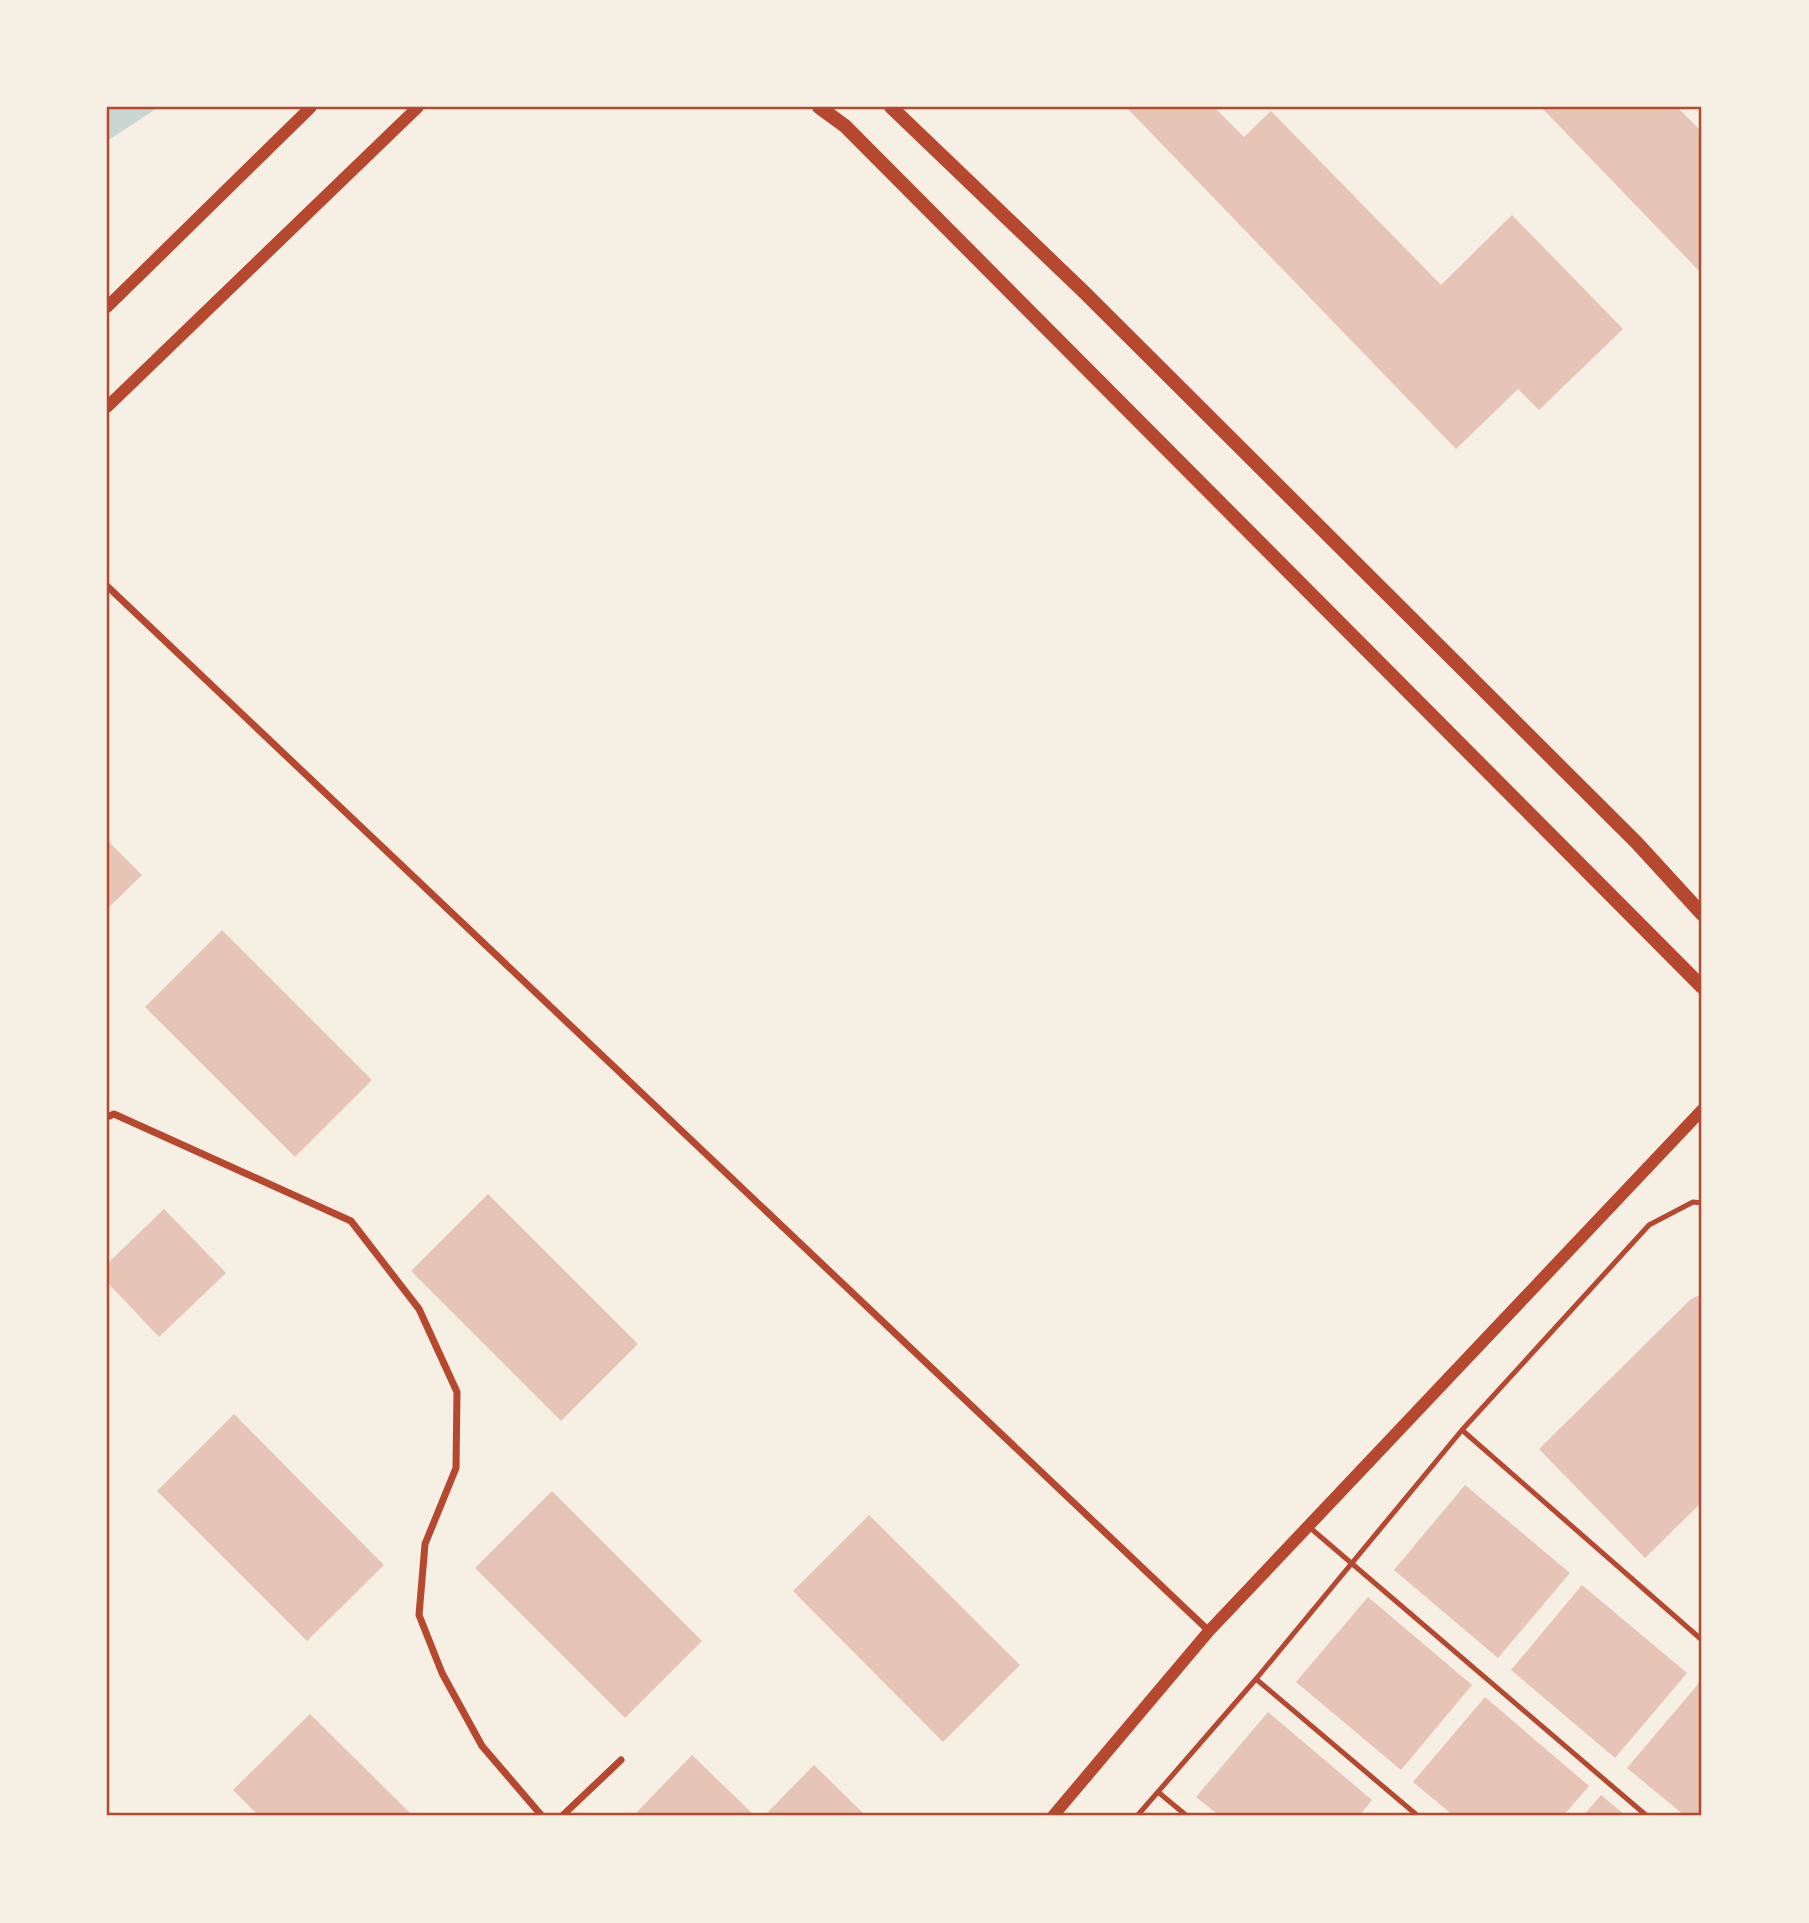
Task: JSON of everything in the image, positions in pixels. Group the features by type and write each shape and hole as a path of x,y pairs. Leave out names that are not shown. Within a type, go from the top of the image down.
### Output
{"main road":[{"path":"819,107 855,136 1702,987"},
{"path":"891,107 949,159 1287,493 1627,833 1702,915"}],"street":[{"path":"107,307 311,107"},
{"path":"107,407 418,107"},
{"path":"107,586 1209,1631"},
{"path":"1052,1816 1209,1631 1702,1110"},
{"path":"107,1117 114,1114 351,1221 419,1309 457,1392 456,1468 425,1544 419,1615 442,1673 482,1746 542,1816"},
{"path":"562,1816 621,1760"}],"lane":[{"path":"1137,1816 1256,1679 1462,1430 1649,1225 1693,1202 1702,1203"},
{"path":"1462,1430 1702,1640"},
{"path":"1308,1526 1647,1816"},
{"path":"1256,1679 1418,1816"},
{"path":"1158,1792 1187,1816"}],"shaded area":[{"path":"107,107 159,107 107,141"}],"building":[{"path":"1126,107 1214,107 1244,137 1271,111 1441,285 1512,215 1623,329 1539,410 1518,389 1456,449"},
{"path":"1541,107 1677,107 1702,132 1702,274"},
{"path":"107,840 142,875 107,909"},
{"path":"222,930 372,1080 295,1157 145,1007"},
{"path":"488,1194 638,1344 561,1421 411,1271"},
{"path":"164,1209 226,1273 159,1337 107,1282 107,1264"},
{"path":"1702,1294 1702,1502 1645,1558 1539,1449 1691,1299"},
{"path":"234,1414 384,1565 307,1641 157,1491"},
{"path":"1465,1485 1570,1573 1498,1658 1394,1570"},
{"path":"552,1491 702,1641 625,1718 475,1568"},
{"path":"869,1515 1020,1665 943,1742 793,1591"},
{"path":"1582,1585 1687,1673 1615,1758 1511,1670"},
{"path":"1368,1597 1472,1685 1401,1770 1296,1682"},
{"path":"1699,1683 1702,1686 1702,1816 1685,1816 1627,1768"},
{"path":"1485,1697 1589,1786 1563,1816 1454,1816 1413,1782"},
{"path":"1268,1712 1372,1800 1359,1816 1220,1816 1196,1797"},
{"path":"310,1714 413,1816 259,1816 233,1790"},
{"path":"692,1755 755,1816 642,1816 637,1812"},
{"path":"814,1765 866,1816 764,1816"},
{"path":"1601,1795 1626,1816 1583,1816"}]}
